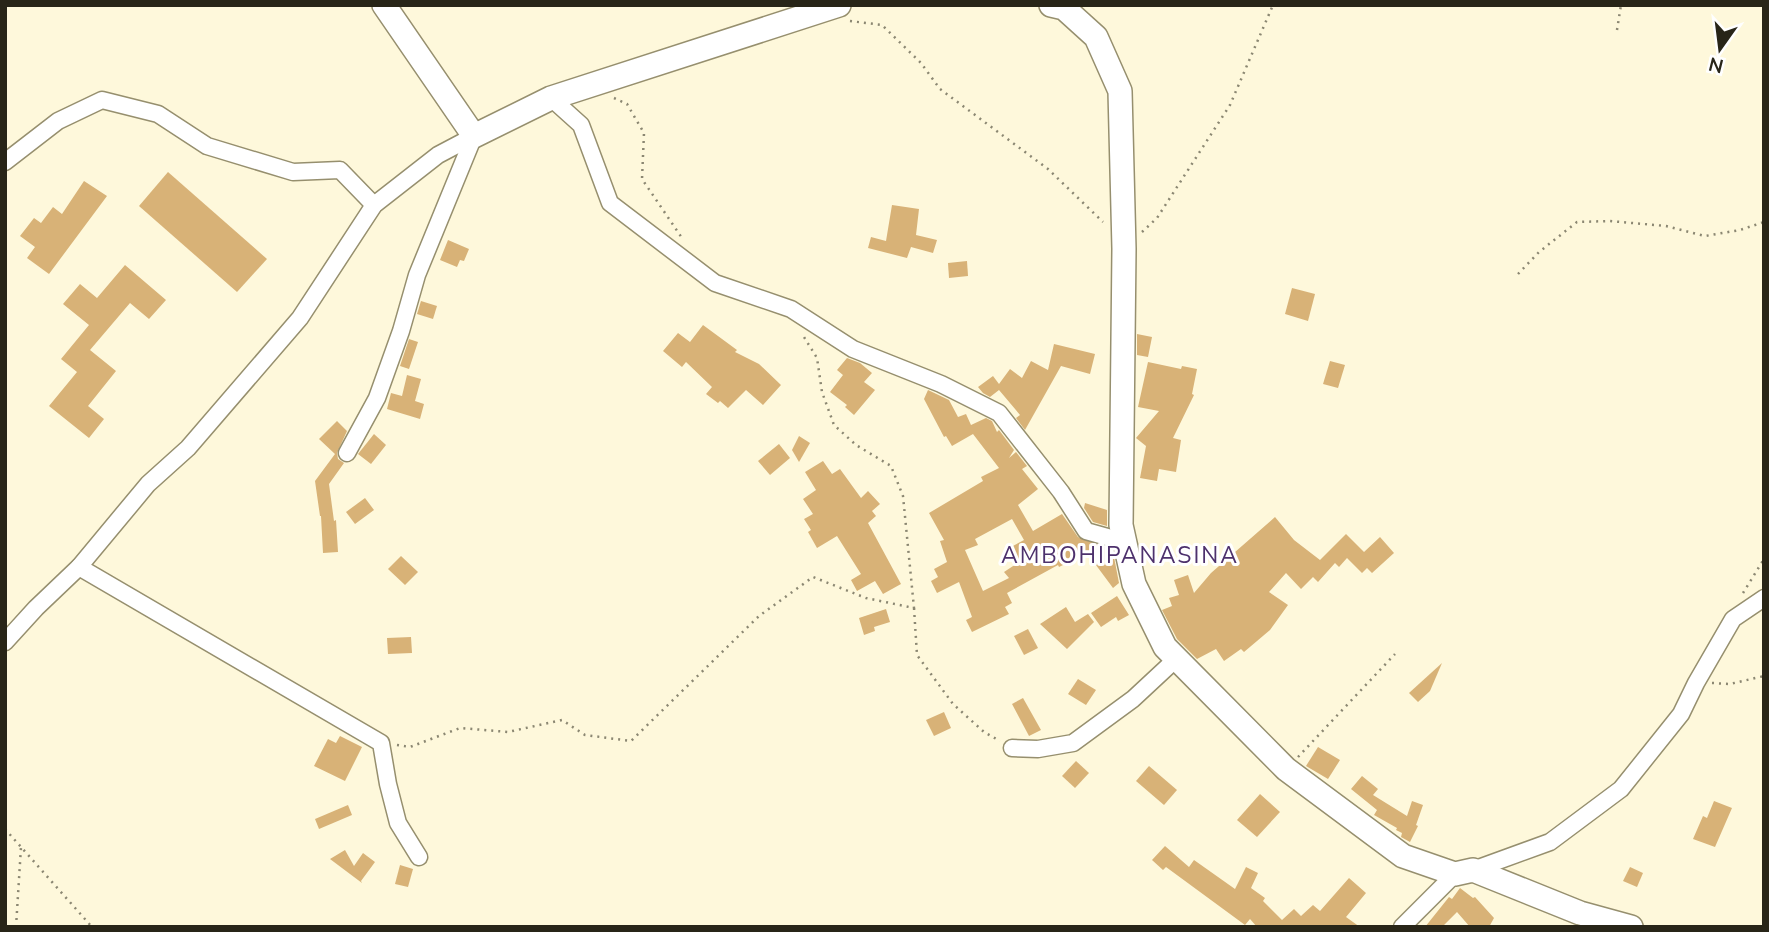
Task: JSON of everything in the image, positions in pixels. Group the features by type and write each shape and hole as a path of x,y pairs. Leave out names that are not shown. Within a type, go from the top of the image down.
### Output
{"street":[{"path":"384,5 474,136"},
{"path":"1051,5 1063,8 1096,37 1120,91 1124,249 1121,525 1134,584 1165,647 1286,769 1403,856 1464,872 1615,925"},
{"path":"5,642 79,567 148,484 188,448 300,318 374,205 438,155 551,98 840,13"},
{"path":"551,98 581,125 610,204 715,283 791,309 853,349 942,384 999,413 1061,492 1086,531 1125,542"},
{"path":"5,162 58,121 102,100 158,114 208,146 293,172 340,170 374,205"},
{"path":"347,453 377,398 401,331 417,275 474,136"},
{"path":"79,567 381,743 398,823 419,857"},
{"path":"1402,927 1464,872 1550,842 1621,789 1681,714 1696,682 1733,619 1764,598"},
{"path":"1012,748 1038,749 1073,743 1133,699 1177,659"}],"path":[{"path":"840,13 882,25 921,63 940,89 1048,169 1098,216 1124,249 1157,218 1230,104 1273,5"},
{"path":"1617,30 1621,5"},
{"path":"589,86 627,104 643,132 642,179 684,240"},
{"path":"1518,274 1539,252 1577,222 1610,220 1666,226 1705,236 1740,230 1764,222"},
{"path":"803,336 817,358 822,392 834,425 856,445 891,466 903,496 917,655 953,704 984,732 1012,748"},
{"path":"1733,619 1745,586 1764,559"},
{"path":"381,743 410,747 460,728 508,732 562,720 585,735 631,741 759,616 813,577 866,598 914,608"},
{"path":"1286,769 1395,654"},
{"path":"1696,682 1730,684 1764,676"},
{"path":"5,829 92,927"},
{"path":"16,927 21,847"}],"building":[{"path":"168,172 267,259 237,292 139,206"},
{"path":"84,181 107,196 49,274 27,258 35,247 20,236 34,218 41,223 53,207 62,214"},
{"path":"892,205 919,209 916,235 937,240 933,253 911,247 907,258 868,248 871,237 886,241"},
{"path":"448,240 469,249 464,261 460,260 457,267 440,260"},
{"path":"967,261 968,276 949,278 948,263"},
{"path":"125,265 166,300 149,319 130,303 90,350 116,371 88,406 104,419 89,438 49,406 77,372 61,359 89,325 63,304 80,284 97,298"},
{"path":"1292,288 1315,294 1308,321 1285,314"},
{"path":"421,301 437,306 433,319 417,314"},
{"path":"703,325 737,350 735,352 759,364 781,385 763,405 746,390 728,408 720,401 718,403 706,394 712,387 686,362 682,367 663,351 678,333 690,342"},
{"path":"1137,334 1152,337 1148,357 1137,355"},
{"path":"409,339 418,342 409,369 400,366"},
{"path":"1054,344 1095,354 1090,374 1061,366 1025,430 1016,418 1020,415 999,390 990,397 978,387 993,376 999,384 1010,369 1022,378 1031,361 1048,370"},
{"path":"847,358 860,363 872,373 864,382 875,390 854,415 845,407 847,405 830,392 843,375 837,370"},
{"path":"1330,361 1345,365 1338,388 1323,384"},
{"path":"1148,362 1181,369 1182,366 1197,369 1192,394 1194,395 1173,438 1181,440 1176,472 1159,469 1157,481 1140,478 1146,446 1136,438 1159,411 1138,407"},
{"path":"407,375 421,379 415,401 424,404 420,419 387,409 391,393 402,396"},
{"path":"928,390 949,400 958,417 966,414 971,425 986,418 992,421 997,432 999,430 1014,450 1009,458 1016,452 1027,466 1022,469 1038,489 1018,505 1033,531 1062,514 1078,537 1107,548 1114,557 1119,583 1113,588 1087,553 1059,567 1058,565 1007,593 1012,603 1005,607 1009,614 972,632 966,620 972,617 959,582 937,593 931,581 938,577 934,569 947,562 940,541 944,540 929,513 983,481 981,477 999,468 973,434 952,446 946,436 944,437 924,399","holes":["1012,519 1024,540 1011,547 1019,562 1004,572 1009,578 983,591 965,550 978,545 975,539"]},
{"path":"337,421 347,431 337,453 338,459 344,463 329,484 334,521 336,520 338,552 323,553 315,481 335,454 319,439"},
{"path":"374,434 386,445 371,464 358,454"},
{"path":"799,436 810,443 799,462 792,450"},
{"path":"779,444 790,458 770,475 758,461"},
{"path":"823,461 832,474 840,469 861,498 868,491 880,504 872,511 876,516 868,523 901,584 883,594 875,581 857,591 851,580 861,574 837,536 817,548 808,532 811,530 804,519 813,514 803,499 816,490 805,472"},
{"path":"365,498 374,510 355,524 346,512"},
{"path":"1085,503 1107,510 1107,526 1093,522 1084,508"},
{"path":"1275,517 1294,540 1320,560 1346,534 1364,552 1380,537 1394,553 1372,573 1367,568 1362,573 1347,558 1339,567 1335,563 1318,582 1313,577 1301,589 1286,573 1269,592 1288,605 1270,630 1244,652 1241,649 1224,661 1216,649 1197,659 1177,639 1162,610 1172,606 1169,598 1179,595 1174,580 1188,575 1194,593 1211,573"},
{"path":"401,556 418,572 405,585 388,569"},
{"path":"1117,596 1129,615 1118,621 1116,617 1101,627 1091,613"},
{"path":"1066,607 1075,622 1088,614 1094,622 1067,649 1040,624"},
{"path":"886,609 890,622 874,627 875,631 864,635 859,618"},
{"path":"1028,629 1038,648 1024,655 1014,636"},
{"path":"411,637 412,653 388,654 387,638"},
{"path":"1442,663 1430,691 1418,702 1409,693"},
{"path":"1078,679 1096,690 1086,705 1068,694"},
{"path":"1023,698 1041,730 1029,736 1012,704"},
{"path":"944,712 951,728 934,736 926,720"},
{"path":"340,736 362,747 345,781 314,766 328,739 336,743"},
{"path":"1318,747 1340,760 1328,779 1306,766"},
{"path":"1076,761 1089,773 1075,788 1062,776"},
{"path":"1149,766 1177,790 1164,805 1136,781"},
{"path":"1362,776 1378,789 1373,795 1407,816 1412,801 1423,805 1416,825 1418,826 1410,842 1401,837 1402,833 1396,830 1397,828 1374,815 1377,810 1351,789"},
{"path":"1260,794 1280,812 1257,837 1237,820"},
{"path":"1714,801 1732,808 1715,847 1693,839 1703,816 1707,818"},
{"path":"348,805 352,815 319,829 315,819"},
{"path":"1165,846 1189,867 1194,860 1235,889 1246,867 1258,873 1251,888 1265,898 1263,901 1282,920 1294,909 1301,916 1313,905 1320,911 1349,878 1366,893 1346,917 1360,927 1257,927 1250,919 1245,925 1166,867 1163,870 1152,860"},
{"path":"345,850 354,866 363,853 375,862 362,883 330,859"},
{"path":"400,865 413,869 408,887 395,884"},
{"path":"1630,867 1643,873 1637,887 1623,881"},
{"path":"1460,888 1475,897 1494,918 1489,927 1470,927 1457,912 1442,927 1425,927 1449,897 1452,899"}],"district":[{"name":"AMBOHIPANASINA","path":"1120,555"}]}
